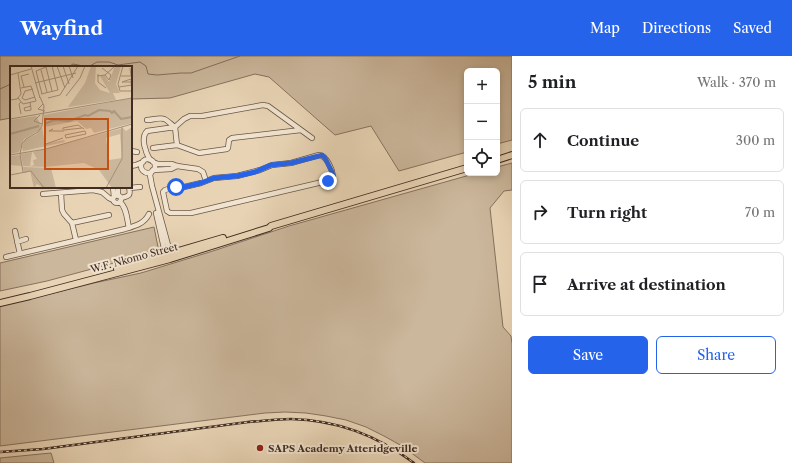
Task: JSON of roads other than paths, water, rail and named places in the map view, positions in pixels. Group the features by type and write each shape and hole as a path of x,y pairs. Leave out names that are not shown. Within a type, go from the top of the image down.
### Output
{"main road":[{"path":"500,159 512,156"},
{"name":"W.F. Nkomo Street","path":"0,302 30,296 168,257 464,169"}],"street":[{"path":"142,169 141,166 145,148 144,136 147,131 175,127 190,116 202,116 263,105 268,106 312,138"},
{"path":"147,120 164,118 175,127 177,145"},
{"path":"153,148 177,145 199,152 206,152 227,149 229,140 232,138 301,130"},
{"path":"145,148 154,166 150,174 168,257"},
{"path":"132,151 137,152"},
{"path":"322,155 325,158 333,176 331,180 328,181 191,213 170,214 168,212 163,192 165,190 176,187 180,188 206,181 214,178 237,176 255,172 272,165 291,163 322,155"},
{"path":"132,167 147,160 158,164 172,164 193,168 204,172 206,181"},
{"path":"132,167 151,171 171,169 178,166"},
{"path":"151,178 157,172 165,169"},
{"path":"151,171 168,257"},
{"path":"132,187 140,186"},
{"path":"113,188 117,198 123,204 129,228"},
{"path":"117,198 118,188"},
{"path":"43,194 94,190 102,192 109,198 117,198 128,196 130,192 129,188"},
{"path":"61,193 63,212 72,223 76,240"},
{"path":"6,257 129,228 142,223 146,220 149,214"},
{"path":"72,223 109,215"},
{"path":"15,231 20,254"},
{"path":"17,242 26,239"}],"waterway":[{"path":"90,66 97,62 109,62 118,65 140,62 146,66 148,74 157,75 191,73 240,56"},
{"path":"70,66 73,64 83,66"},
{"path":"0,89 10,84"}],"railway":[{"path":"0,452 43,449 248,422 291,419 325,422 356,431 386,445 414,463"}],"place":[{"name":"SAPS Academy Atteridgeville","path":"260,448"}]}
